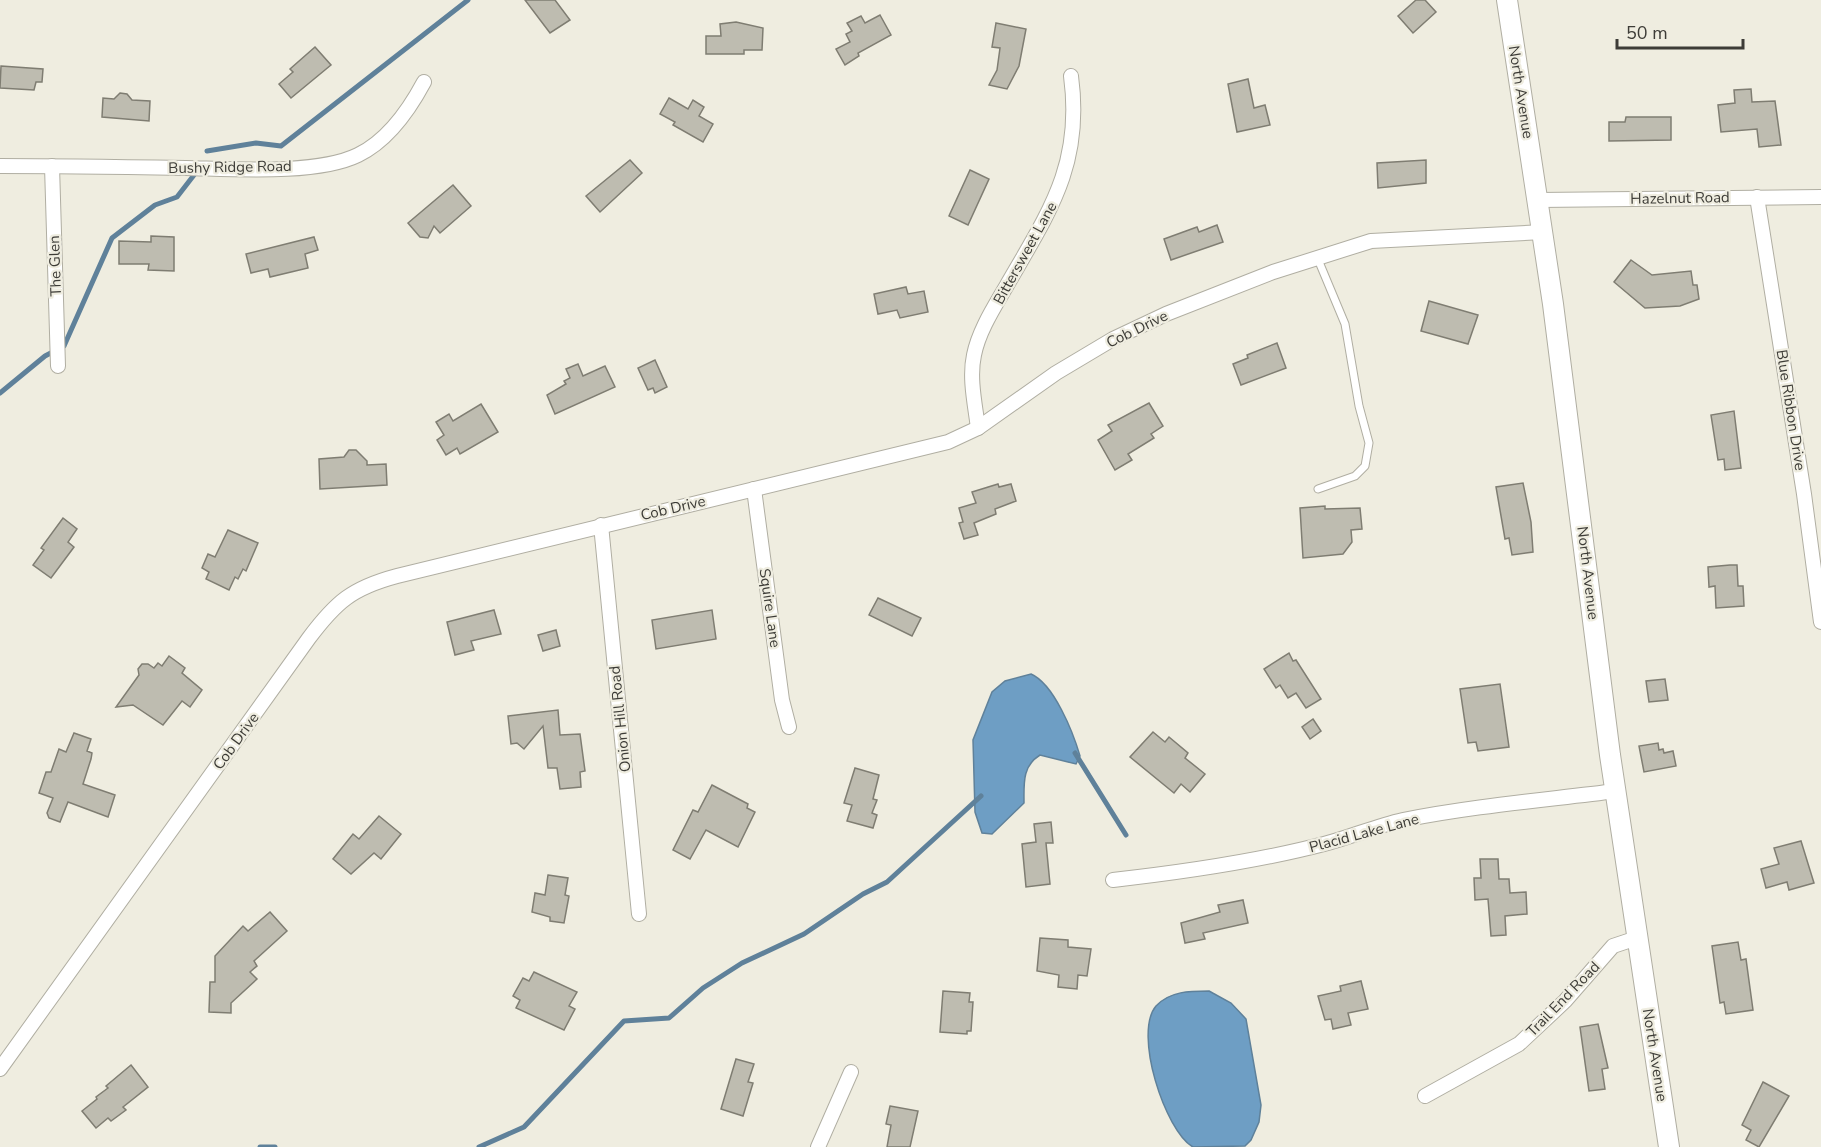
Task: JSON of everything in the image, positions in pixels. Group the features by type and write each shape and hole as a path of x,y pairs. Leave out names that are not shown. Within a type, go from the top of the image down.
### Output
{"street":[{"name":"North Avenue","path":"1507,0 1543,232 1616,791 1669,1147"},
{"name":"Bittersweet Lane","path":"978,428 972,381 974,355 985,326 1050,211 1064,181 1071,148 1071,76"},
{"name":"Bushy Ridge Road","path":"0,166 249,169 344,161 360,154 388,132 410,107 424,82"},
{"name":"The Glen","path":"52,166 58,364"},
{"name":"Hazelnut Road","path":"1538,200 1821,196"},
{"name":"Blue Ribbon Drive","path":"1757,197 1804,494 1821,622"},
{"name":"Cob Drive","path":"0,1069 309,638 337,604 350,593 379,581 948,442 978,428 1056,373 1113,339 1203,299 1317,257 1381,240 1543,232"},
{"name":"Squire Lane","path":"754,489 782,700 789,727"},
{"name":"Onion Hill Road","path":"601,525 639,914"},
{"name":"Placid Lake Lane","path":"1113,879 1188,872 1274,856 1419,817 1616,791"},
{"name":"Trail End Road","path":"1425,1096 1519,1044 1565,1001 1613,946 1637,938"},
{"path":"818,1147 851,1072"}],"lane":[{"path":"1317,257 1345,324 1359,406 1369,443 1365,466 1355,477 1318,489"}],"water":[{"path":"1031,674 1039,679 1055,698 1073,734 1080,756 1076,764 1040,755 1034,759 1025,776 1024,803 992,834 982,833 975,812 973,740 992,692 1005,681"},
{"path":"1209,991 1231,1003 1246,1019 1261,1105 1259,1122 1251,1140 1245,1146 1193,1147 1182,1137 1172,1122 1155,1081 1148,1037 1150,1019 1156,1006 1174,995"}],"building":[{"path":"525,0 555,0 570,20 550,33"},
{"path":"1416,0 1425,0 1436,12 1413,33 1398,16"},
{"path":"880,15 891,35 858,53 859,56 845,65 836,49 850,42 846,34 852,31 847,23 861,16 865,23"},
{"path":"736,22 763,28 762,50 744,50 744,54 706,54 706,36 721,36 720,24"},
{"path":"996,23 1026,29 1019,66 1007,89 989,85 997,70 1000,48 992,47"},
{"path":"315,47 331,65 291,98 279,84 293,72 290,69"},
{"path":"1,66 43,69 42,82 36,82 34,90 0,88"},
{"path":"1248,79 1254,108 1265,105 1270,125 1237,132 1228,84"},
{"path":"1751,89 1752,102 1775,101 1781,145 1759,147 1757,129 1721,132 1718,105 1735,103 1734,90"},
{"path":"120,93 127,94 132,100 150,101 149,121 102,117 103,98 114,99"},
{"path":"669,98 688,109 693,100 704,107 699,116 713,124 703,142 673,125 675,122 660,114"},
{"path":"1626,117 1671,117 1671,140 1609,141 1609,122 1625,122"},
{"path":"630,160 642,173 600,212 586,196"},
{"path":"1426,160 1426,183 1378,188 1377,163"},
{"path":"970,170 989,179 968,225 949,216"},
{"path":"453,185 471,206 440,233 434,226 428,238 420,237 408,223"},
{"path":"1217,225 1223,242 1171,260 1164,239 1197,227 1199,232"},
{"path":"151,236 174,237 174,271 148,270 149,264 119,264 119,241 151,242"},
{"path":"314,237 318,250 305,254 308,268 270,277 268,269 251,273 246,254"},
{"path":"1631,260 1652,275 1691,271 1693,285 1697,285 1699,299 1680,306 1645,308 1614,282"},
{"path":"906,287 908,294 924,291 928,312 900,318 897,310 878,314 874,294"},
{"path":"1429,301 1478,315 1468,344 1421,331"},
{"path":"1277,343 1286,368 1241,385 1233,364 1248,358 1247,355"},
{"path":"655,360 667,387 655,393 653,388 648,390 638,368"},
{"path":"578,364 583,376 605,366 615,387 555,414 547,395 566,384 564,381 570,378 566,369"},
{"path":"1149,403 1163,426 1151,434 1154,438 1128,454 1132,460 1115,470 1098,440 1112,431 1108,425"},
{"path":"481,404 498,432 460,454 457,448 446,455 437,440 444,435 436,422 449,414 453,421"},
{"path":"1734,411 1741,468 1725,470 1724,459 1718,460 1711,415"},
{"path":"349,450 356,450 367,461 367,465 386,464 387,485 320,489 319,459 344,457"},
{"path":"1523,483 1531,522 1533,552 1512,555 1509,538 1505,539 1496,487"},
{"path":"998,484 999,487 1011,484 1016,501 995,509 996,514 974,523 978,535 964,539 959,523 963,522 959,508 976,503 972,492"},
{"path":"1325,506 1325,509 1360,508 1362,529 1351,530 1352,542 1343,554 1303,558 1300,508"},
{"path":"63,518 77,529 68,542 74,547 51,578 33,565 44,550 41,548"},
{"path":"228,530 258,543 246,571 243,569 238,579 235,577 229,590 206,579 209,572 202,568 208,554 215,557"},
{"path":"1737,565 1738,586 1743,586 1744,606 1716,608 1715,586 1709,587 1708,567"},
{"path":"878,598 921,618 912,636 869,615"},
{"path":"494,610 501,634 471,641 474,650 455,655 447,622"},
{"path":"712,610 716,639 656,649 652,620"},
{"path":"556,630 560,646 543,651 538,635"},
{"path":"1289,653 1321,699 1306,708 1296,693 1288,698 1280,685 1276,688 1264,669"},
{"path":"169,656 185,668 182,673 202,690 190,707 182,701 163,725 133,705 116,707 139,675 138,669 142,664 148,664 154,668 158,663 162,666"},
{"path":"1665,679 1668,700 1649,702 1646,681"},
{"path":"1500,684 1509,747 1478,751 1476,742 1468,743 1460,689"},
{"path":"558,710 560,735 580,734 585,771 580,772 581,787 560,789 557,768 548,768 543,726 524,749 517,743 511,744 508,716"},
{"path":"1313,719 1321,731 1310,739 1302,727"},
{"path":"1153,732 1165,742 1169,737 1188,753 1185,758 1205,774 1190,792 1181,784 1174,793 1130,757"},
{"path":"74,733 91,739 87,751 92,753 91,759 83,784 115,795 108,817 68,802 60,822 49,818 47,813 53,798 39,793 46,772 51,772 59,749 66,752"},
{"path":"1658,743 1659,750 1663,749 1664,753 1673,751 1676,766 1644,772 1639,746"},
{"path":"855,768 879,775 873,799 877,800 872,813 877,815 873,828 847,821 852,805 844,803"},
{"path":"712,785 748,804 747,808 755,812 738,847 706,830 690,859 673,850 693,810 698,812"},
{"path":"379,816 401,834 381,859 374,853 351,874 333,859 353,834 359,839"},
{"path":"1051,822 1053,843 1046,843 1050,884 1026,887 1022,844 1036,842 1034,824"},
{"path":"1801,841 1814,883 1789,890 1787,882 1766,888 1761,869 1779,864 1774,848"},
{"path":"1480,859 1498,859 1499,879 1509,879 1510,893 1526,892 1527,914 1505,916 1506,935 1491,936 1488,899 1475,900 1474,878 1481,878"},
{"path":"548,875 568,878 565,895 569,896 564,923 550,921 550,917 532,912 535,893 545,895"},
{"path":"1243,900 1248,923 1203,933 1205,939 1185,943 1181,923 1220,912 1218,905"},
{"path":"270,912 287,931 254,961 257,966 250,972 257,979 231,1003 231,1013 209,1012 210,982 215,982 215,956 243,926 248,931"},
{"path":"1040,938 1068,940 1068,947 1091,949 1087,976 1078,975 1077,989 1058,987 1059,975 1037,971"},
{"path":"1738,942 1741,960 1746,959 1753,1010 1726,1014 1724,1002 1720,1003 1712,946"},
{"path":"534,972 577,992 569,1006 575,1009 564,1030 516,1008 520,1000 513,996 523,978 529,981"},
{"path":"1361,981 1368,1009 1348,1013 1351,1025 1333,1029 1331,1019 1325,1020 1318,996 1341,991 1340,986"},
{"path":"943,991 970,993 969,1002 973,1002 971,1031 967,1031 967,1034 940,1032"},
{"path":"1598,1024 1608,1068 1602,1069 1605,1089 1589,1091 1580,1027"},
{"path":"736,1059 754,1064 748,1082 753,1083 743,1116 721,1109"},
{"path":"131,1065 148,1087 123,1107 126,1110 111,1121 108,1118 96,1128 82,1111 108,1088 106,1086"},
{"path":"1763,1082 1789,1096 1759,1147 1746,1140 1751,1130 1742,1125"},
{"path":"890,1106 918,1111 910,1147 887,1147 891,1125 886,1124"}],"waterway":[{"path":"207,151 256,143 281,146 468,0"},
{"path":"0,393 45,356 64,346 112,238 155,205 177,197 194,175"},
{"path":"1075,753 1126,835"},
{"path":"479,1147 524,1127 624,1021 669,1018 703,988 742,963 804,934 863,894 887,882 981,796"},
{"path":"260,1147 275,1147"}]}
